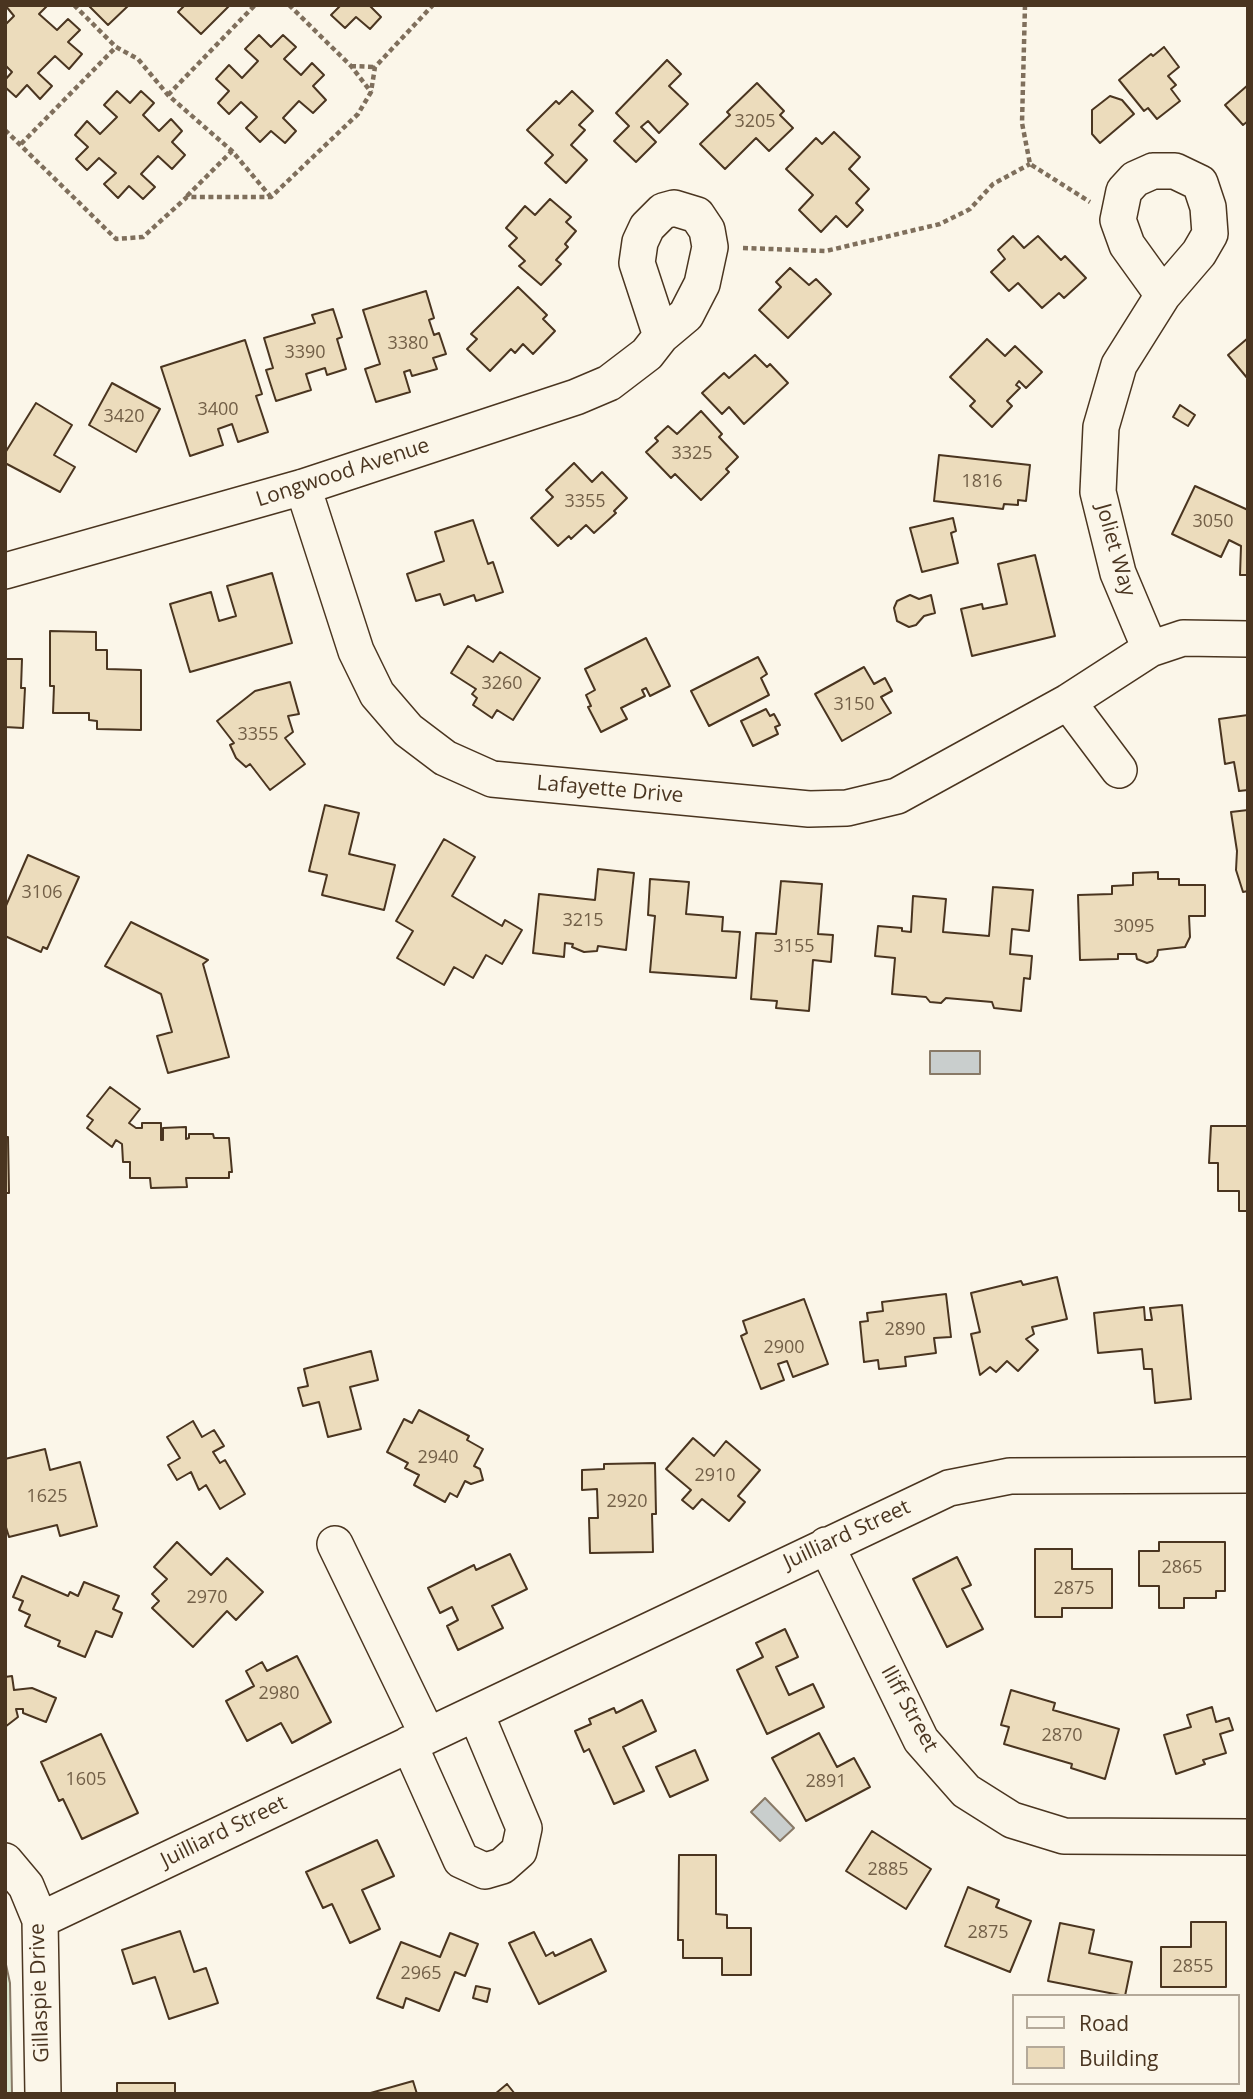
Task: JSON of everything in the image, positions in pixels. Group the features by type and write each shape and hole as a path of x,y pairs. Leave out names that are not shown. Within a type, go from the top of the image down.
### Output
{"street":[{"name":"Joliet Way","path":"1150,649 1118,573 1098,492 1101,427 1119,365 1163,295"},
{"name":"Longwood Avenue","path":"5,572 303,487 576,397 609,383 647,354 661,336"},
{"name":"Lafayette Drive","path":"303,487 356,651 377,694 408,730 445,758 492,779 809,809 847,808 897,796 1068,702 1150,649 1183,638 1248,639"},
{"path":"1068,702 1119,770"},
{"name":"Juilliard Street","path":"40,1920 949,1488 1010,1476 1248,1475"},
{"path":"335,1544 418,1739 461,1860 485,1871 502,1866 519,1851 524,1828 476,1714"},
{"name":"Iliff Street","path":"826,1545 921,1740 966,1791 1012,1820 1064,1836 1248,1837"},
{"name":"Gillaspie Drive","path":"5,1860 26,1886 40,1920 43,2094"}],"path":[{"path":"74,5 116,47 138,59 168,95 232,151 271,197"},
{"path":"168,95 255,5"},
{"path":"289,5 351,66 371,92"},
{"path":"187,197 271,197 358,114 371,92 375,67 433,5"},
{"path":"1025,5 1022,123 1030,164 1095,206"},
{"path":"21,144 116,47"},
{"path":"351,66 375,67"},
{"path":"5,130 116,239 143,237 232,151"},
{"path":"736,248 826,251 940,224 970,209 993,184 1030,164"}],"green space":[{"path":"5,1960 10,1983 12,2094 5,2094"}],"shaded area":[{"path":"930,1051 980,1051 980,1074 930,1074"},
{"path":"765,1798 794,1828 780,1841 751,1812"}],"building":[{"path":"5,5 48,5 39,14 57,30 68,19 80,30 68,42 82,54 69,69 55,56 38,73 52,86 40,99 27,85 16,97 5,87 5,80 12,72 5,65 5,25 14,16"},
{"path":"88,5 129,5 108,25"},
{"path":"185,5 230,5 201,34 178,12"},
{"path":"341,5 369,5 381,17 370,29 356,17 345,28 331,15"},
{"path":"259,35 271,47 283,35 296,47 284,59 301,75 312,63 324,75 313,86 326,100 313,113 299,101 283,118 296,131 285,143 271,131 260,142 246,128 257,117 241,102 229,114 218,103 229,91 216,79 229,65 242,78 258,61 245,49"},
{"path":"1164,47 1179,67 1168,76 1176,85 1171,89 1180,101 1157,119 1148,108 1144,111 1119,80"},
{"path":"667,60 681,74 669,86 688,104 659,133 648,121 641,127 656,142 636,162 614,141 629,126 616,113"},
{"path":"757,83 784,111 780,115 793,128 769,151 756,138 725,169 700,144 730,115 727,112"},
{"path":"1248,85 1248,121 1243,125 1225,105"},
{"path":"117,91 130,103 141,91 154,103 143,115 159,131 171,119 182,131 172,142 185,155 172,169 158,156 141,174 155,187 143,199 129,186 118,198 104,184 116,173 99,158 87,170 76,159 88,147 75,135 87,121 100,134 117,117 104,105"},
{"path":"572,91 593,111 579,125 585,130 571,145 587,160 566,183 545,163 553,155 527,130 556,101 559,104"},
{"path":"1110,96 1122,100 1134,114 1100,143 1092,134 1092,110"},
{"path":"834,132 860,157 849,169 869,189 856,203 863,210 847,227 836,216 821,232 799,210 813,195 786,169 816,138 822,144"},
{"path":"550,199 571,217 566,222 576,231 565,244 568,247 556,260 561,264 541,285 519,266 525,261 509,246 517,238 506,228 525,206 535,215"},
{"path":"1013,236 1024,248 1038,236 1061,260 1065,256 1086,278 1064,298 1059,293 1042,308 1018,283 1009,291 991,272 1005,259 998,250"},
{"path":"790,268 809,285 816,279 831,294 788,338 759,310 781,287 776,282"},
{"path":"518,287 547,315 543,319 555,331 533,354 523,344 515,353 511,349 490,371 467,349 477,339 471,334"},
{"path":"426,291 434,318 429,320 434,335 439,333 446,354 433,358 437,369 412,376 410,370 404,372 410,392 376,402 365,369 380,364 363,310"},
{"path":"333,309 342,337 337,339 346,369 327,375 325,368 306,374 311,390 276,401 266,370 273,368 264,338 315,323 312,315"},
{"path":"1248,338 1248,379 1228,355"},
{"path":"987,339 1005,356 1015,346 1042,372 1026,388 1019,381 1016,385 1020,388 1007,401 1012,406 992,427 970,406 975,401 950,377"},
{"path":"245,340 262,394 256,396 268,432 238,442 232,424 218,429 223,445 190,456 161,367"},
{"path":"755,355 767,367 770,364 788,383 744,424 729,407 722,414 702,393 724,373 729,378"},
{"path":"112,383 160,409 136,452 89,425"},
{"path":"36,403 72,425 54,455 75,467 60,492 5,463 5,453"},
{"path":"1180,405 1195,415 1188,426 1173,417"},
{"path":"701,411 722,434 719,437 738,457 726,469 729,472 701,500 675,474 671,478 646,452 658,441 655,438 668,426 677,434"},
{"path":"939,455 1030,465 1026,501 1018,500 1018,505 1004,504 1003,509 934,501"},
{"path":"574,463 592,482 602,472 627,498 614,511 616,513 594,533 586,525 571,539 569,536 558,546 531,518 553,497 546,490"},
{"path":"1195,486 1248,510 1248,575 1240,575 1241,546 1229,540 1221,557 1172,534"},
{"path":"953,518 956,531 951,533 958,563 922,572 910,528"},
{"path":"473,520 488,564 493,562 503,592 476,601 474,595 444,605 440,594 416,601 407,574 444,561 435,532"},
{"path":"1035,555 1055,636 972,656 961,609 982,604 983,609 1007,604 998,564"},
{"path":"272,573 292,643 190,672 170,604 211,592 219,621 236,616 227,586"},
{"path":"910,595 919,599 931,595 935,613 924,616 916,625 909,627 897,621 894,608 897,601"},
{"path":"50,631 96,632 96,650 107,650 107,669 141,670 141,730 97,729 97,721 89,720 89,713 53,713"},
{"path":"646,638 670,686 650,696 646,688 642,690 645,696 621,708 627,719 601,732 588,707 591,706 586,695 595,690 585,669"},
{"path":"468,646 493,662 500,652 540,678 513,720 497,710 492,718 473,705 477,698 472,694 476,689 451,673"},
{"path":"758,657 767,674 761,678 769,695 709,726 691,691"},
{"path":"5,659 22,659 21,688 25,688 23,728 5,727"},
{"path":"864,667 874,684 885,678 892,691 881,697 891,713 842,741 815,694"},
{"path":"290,682 299,714 288,716 293,732 285,738 305,764 270,790 250,764 246,767 236,758 230,745 234,743 217,721 255,691"},
{"path":"766,709 770,716 774,714 780,725 775,727 778,734 753,746 741,721"},
{"path":"1248,715 1248,790 1239,791 1234,762 1225,764 1219,719"},
{"path":"325,805 359,813 349,854 395,865 384,910 322,895 327,875 309,871"},
{"path":"1248,810 1248,891 1243,892 1236,870 1237,851 1231,812"},
{"path":"444,839 475,857 452,896 502,926 505,920 522,930 502,964 486,955 473,978 454,967 444,985 397,958 413,931 396,921"},
{"path":"28,855 79,877 47,949 43,947 41,952 5,936 5,908"},
{"path":"598,869 634,873 626,950 598,946 597,951 584,952 572,947 573,944 565,943 564,957 533,953 539,894 595,900"},
{"path":"1158,872 1158,879 1179,879 1179,885 1205,885 1205,916 1189,916 1190,937 1185,947 1158,950 1153,961 1147,963 1137,959 1136,954 1118,954 1118,959 1080,960 1078,895 1112,894 1112,886 1133,885 1133,873"},
{"path":"650,879 689,882 686,914 723,917 722,931 740,932 736,978 650,972 655,916 648,915"},
{"path":"781,881 822,884 818,934 833,935 831,962 813,960 809,1011 776,1008 777,1001 751,999 756,933 776,934"},
{"path":"993,887 1033,890 1029,931 1012,929 1010,954 1032,956 1030,979 1024,978 1021,1011 994,1008 992,1002 946,998 941,1003 930,1002 926,997 892,994 895,958 875,956 878,926 902,928 902,931 911,932 913,896 946,899 943,932 989,936"},
{"path":"131,922 208,960 203,964 229,1057 168,1073 157,1036 172,1032 161,994 105,966"},
{"path":"110,1087 140,1109 129,1123 136,1128 142,1128 142,1123 161,1123 161,1140 163,1128 186,1127 186,1139 189,1134 213,1134 214,1138 229,1138 232,1172 229,1172 229,1178 186,1178 187,1187 151,1188 150,1178 130,1178 130,1162 123,1162 122,1144 116,1140 112,1147 87,1128 93,1120 87,1116"},
{"path":"1211,1126 1248,1126 1248,1211 1239,1211 1239,1191 1218,1191 1218,1163 1209,1163"},
{"path":"5,1137 8,1137 9,1193 5,1193"},
{"path":"1057,1277 1067,1319 1032,1327 1034,1334 1026,1339 1038,1350 1018,1371 1007,1361 996,1372 990,1367 980,1375 971,1334 980,1332 971,1293 1021,1281 1023,1285"},
{"path":"946,1294 951,1337 934,1338 936,1353 905,1357 906,1366 879,1369 878,1360 864,1362 860,1322 868,1321 867,1313 883,1311 882,1302"},
{"path":"804,1299 828,1364 793,1377 787,1361 778,1364 784,1380 761,1389 741,1336 747,1333 743,1321"},
{"path":"1182,1305 1191,1399 1155,1403 1152,1369 1144,1369 1142,1349 1098,1353 1094,1313 1144,1307 1145,1320 1152,1320 1150,1308"},
{"path":"371,1351 378,1380 350,1387 361,1429 328,1437 319,1402 303,1406 298,1388 308,1386 304,1369"},
{"path":"419,1410 469,1436 467,1440 483,1449 474,1466 480,1469 483,1480 471,1484 465,1481 457,1497 450,1493 445,1502 414,1485 419,1475 405,1468 408,1463 387,1452 404,1419 412,1423"},
{"path":"193,1421 202,1437 214,1430 224,1446 213,1452 220,1463 225,1460 245,1494 220,1509 206,1485 199,1490 191,1472 177,1480 168,1465 180,1458 167,1437"},
{"path":"693,1438 714,1456 726,1441 760,1470 738,1496 745,1502 729,1521 702,1499 693,1509 682,1500 691,1490 666,1469"},
{"path":"45,1449 50,1470 80,1462 97,1526 60,1536 57,1525 9,1537 5,1524 5,1459"},
{"path":"655,1463 656,1514 652,1514 653,1552 590,1553 589,1518 598,1518 597,1489 582,1490 582,1470 604,1469 604,1464"},
{"path":"177,1542 211,1575 227,1558 263,1592 236,1620 227,1611 193,1647 152,1608 159,1601 152,1594 167,1579 154,1567"},
{"path":"1159,1542 1225,1542 1225,1591 1216,1591 1216,1598 1184,1598 1184,1608 1159,1608 1159,1586 1139,1586 1139,1551 1159,1551"},
{"path":"1035,1549 1072,1549 1072,1569 1112,1569 1112,1608 1062,1608 1062,1617 1035,1617"},
{"path":"510,1554 527,1589 492,1606 503,1628 458,1650 447,1626 458,1620 452,1607 440,1613 428,1588 474,1565 476,1570"},
{"path":"957,1557 971,1585 962,1589 983,1629 947,1647 913,1579"},
{"path":"22,1576 68,1596 70,1592 78,1596 84,1582 119,1596 113,1609 122,1613 112,1637 96,1631 85,1657 58,1646 60,1641 25,1626 30,1615 19,1610 23,1601 13,1597"},
{"path":"785,1629 798,1657 776,1667 789,1695 813,1684 824,1707 767,1734 737,1670 763,1657 756,1643"},
{"path":"297,1656 331,1722 292,1743 281,1723 247,1741 226,1701 254,1686 246,1671 262,1662 267,1671"},
{"path":"12,1676 14,1690 32,1688 56,1698 46,1722 23,1713 23,1709 16,1709 18,1717 5,1727 5,1677"},
{"path":"1011,1690 1055,1703 1053,1710 1119,1729 1105,1779 1071,1768 1072,1764 1004,1744 1009,1727 1001,1725"},
{"path":"642,1700 656,1731 623,1747 644,1791 614,1804 589,1749 584,1752 575,1731 591,1724 589,1719 614,1708 616,1713"},
{"path":"1212,1707 1216,1722 1229,1718 1233,1730 1220,1734 1226,1753 1203,1760 1205,1764 1176,1774 1164,1735 1191,1727 1187,1715"},
{"path":"819,1733 837,1767 854,1758 870,1787 806,1821 772,1758"},
{"path":"101,1734 138,1813 82,1839 63,1799 59,1801 41,1762"},
{"path":"695,1750 708,1780 670,1797 656,1767"},
{"path":"872,1831 931,1869 906,1909 846,1871"},
{"path":"377,1840 394,1876 362,1890 380,1929 350,1943 332,1904 323,1908 306,1872"},
{"path":"679,1855 716,1855 716,1914 727,1915 727,1928 751,1928 751,1975 722,1975 722,1958 683,1958 683,1940 678,1940"},
{"path":"968,1887 999,1900 996,1907 1031,1921 1010,1972 945,1946"},
{"path":"1191,1922 1226,1922 1226,1987 1161,1987 1161,1947 1191,1947"},
{"path":"1060,1923 1094,1930 1089,1953 1132,1962 1125,1994 1048,1981"},
{"path":"180,1931 194,1972 206,1968 218,2003 169,2019 155,1977 133,1984 122,1950"},
{"path":"534,1932 546,1956 553,1952 555,1956 591,1939 606,1971 539,2004 509,1943"},
{"path":"450,1933 478,1944 465,1976 455,1972 439,2011 406,1998 403,2008 377,1998 401,1942 440,1957"},
{"path":"476,1986 490,1989 487,2002 473,1998"},
{"path":"413,2081 417,2094 367,2094"},
{"path":"117,2083 175,2083 175,2094 117,2094"},
{"path":"507,2084 515,2094 495,2094"}]}
